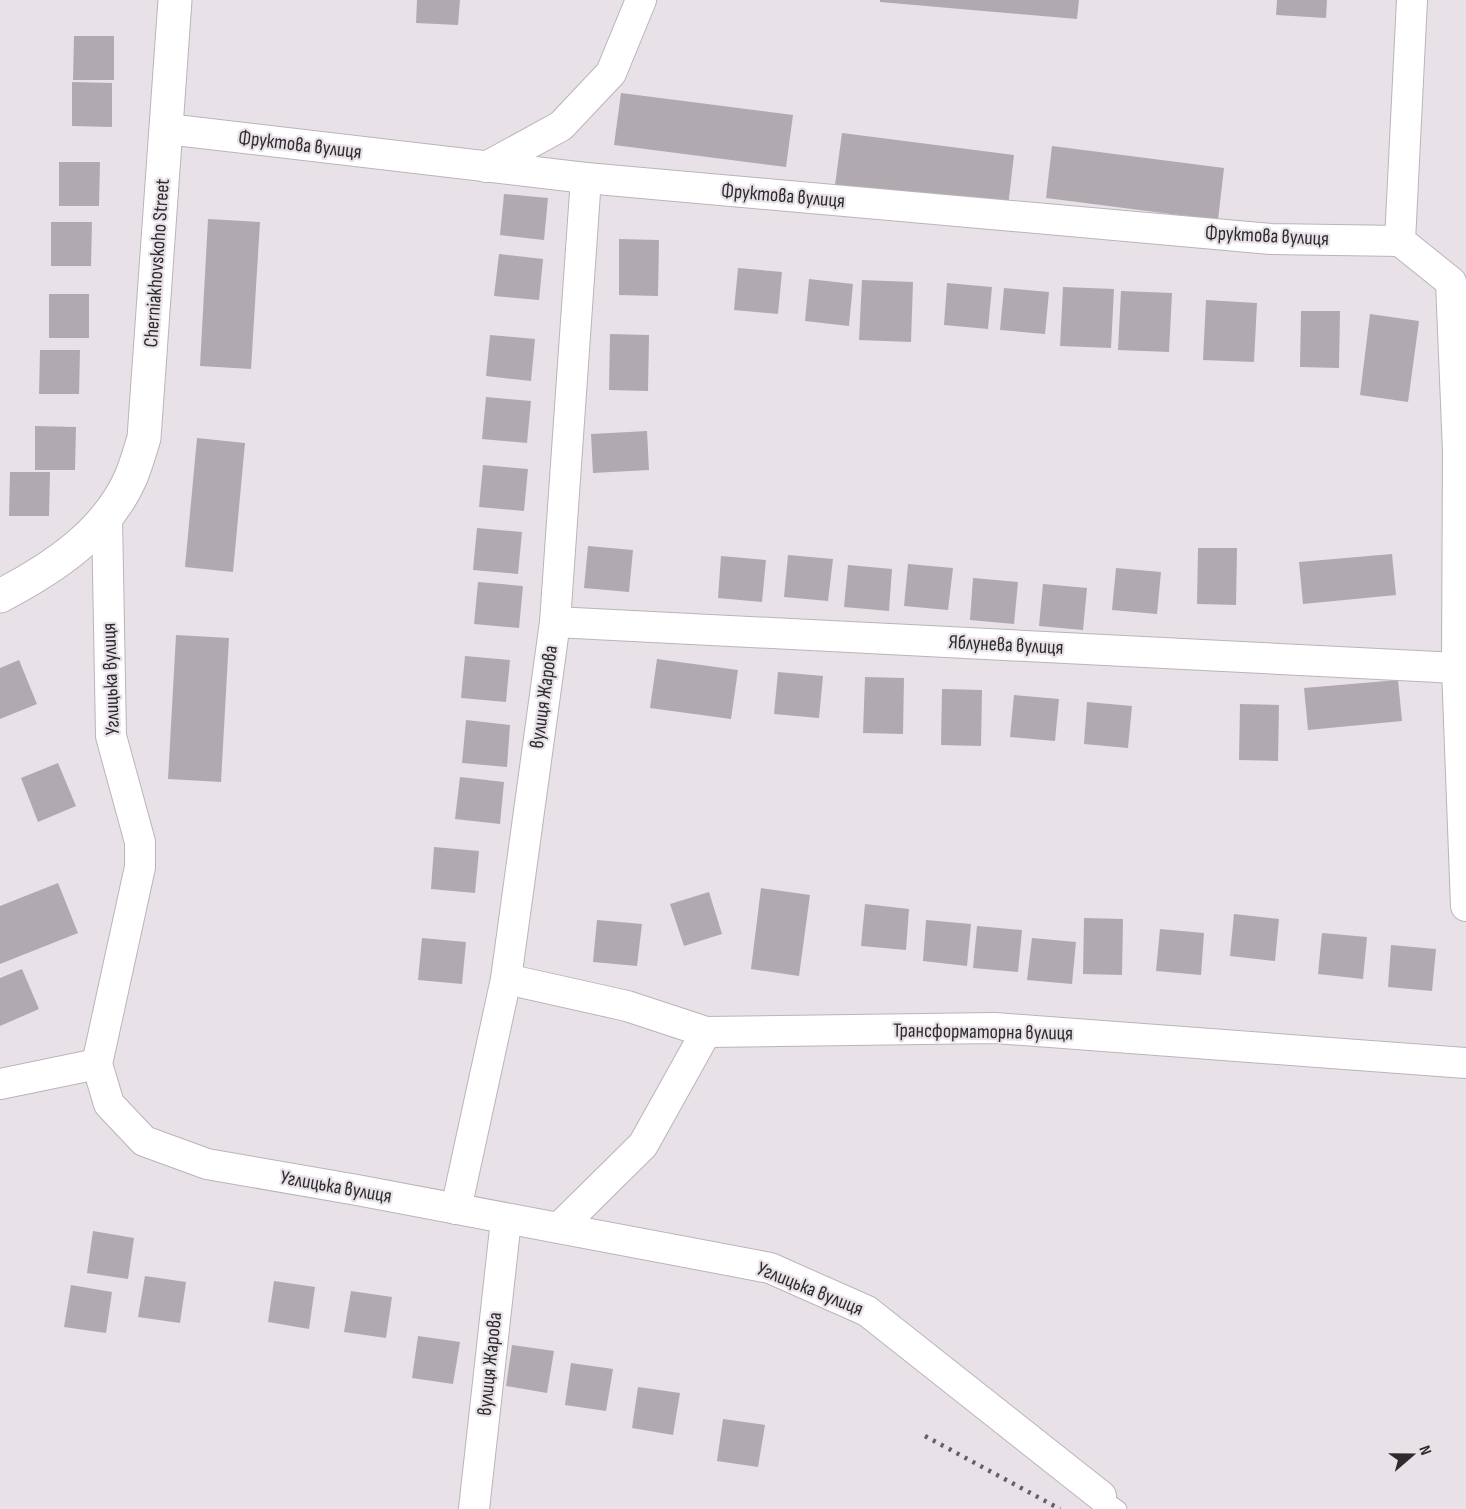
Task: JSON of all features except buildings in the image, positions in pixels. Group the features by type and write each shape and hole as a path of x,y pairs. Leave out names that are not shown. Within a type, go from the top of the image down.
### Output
{"main road":[{"name":"Cherniakhovskoho Street","path":"0,596 66,556 107,517 130,479 144,438 175,0"}],"street":[{"path":"486,167 561,126 611,73 641,0"},
{"path":"1412,0 1400,241 1451,282 1458,452 1457,668 1466,906"},
{"name":"Фруктова вулиця","path":"167,129 586,178 1270,239 1400,241"},
{"name":"вулиця Жарова","path":"456,1209 506,979 555,622 586,178"},
{"name":"Углицька вулиця","path":"107,517 111,736 136,822 140,842 140,867 98,1064 109,1104 144,1141 207,1164 770,1268 867,1311 1110,1502"},
{"name":"Яблунева вулиця","path":"555,622 1457,668"},
{"name":"Трансформаторна вулиця","path":"506,979 627,1006 706,1032 995,1028 1466,1063"},
{"path":"559,1228 643,1144 706,1032"},
{"path":"0,1084 98,1064"},
{"name":"вулиця Жарова","path":"474,1509 506,1220"}],"railway":[{"path":"925,1436 1060,1509"}]}
